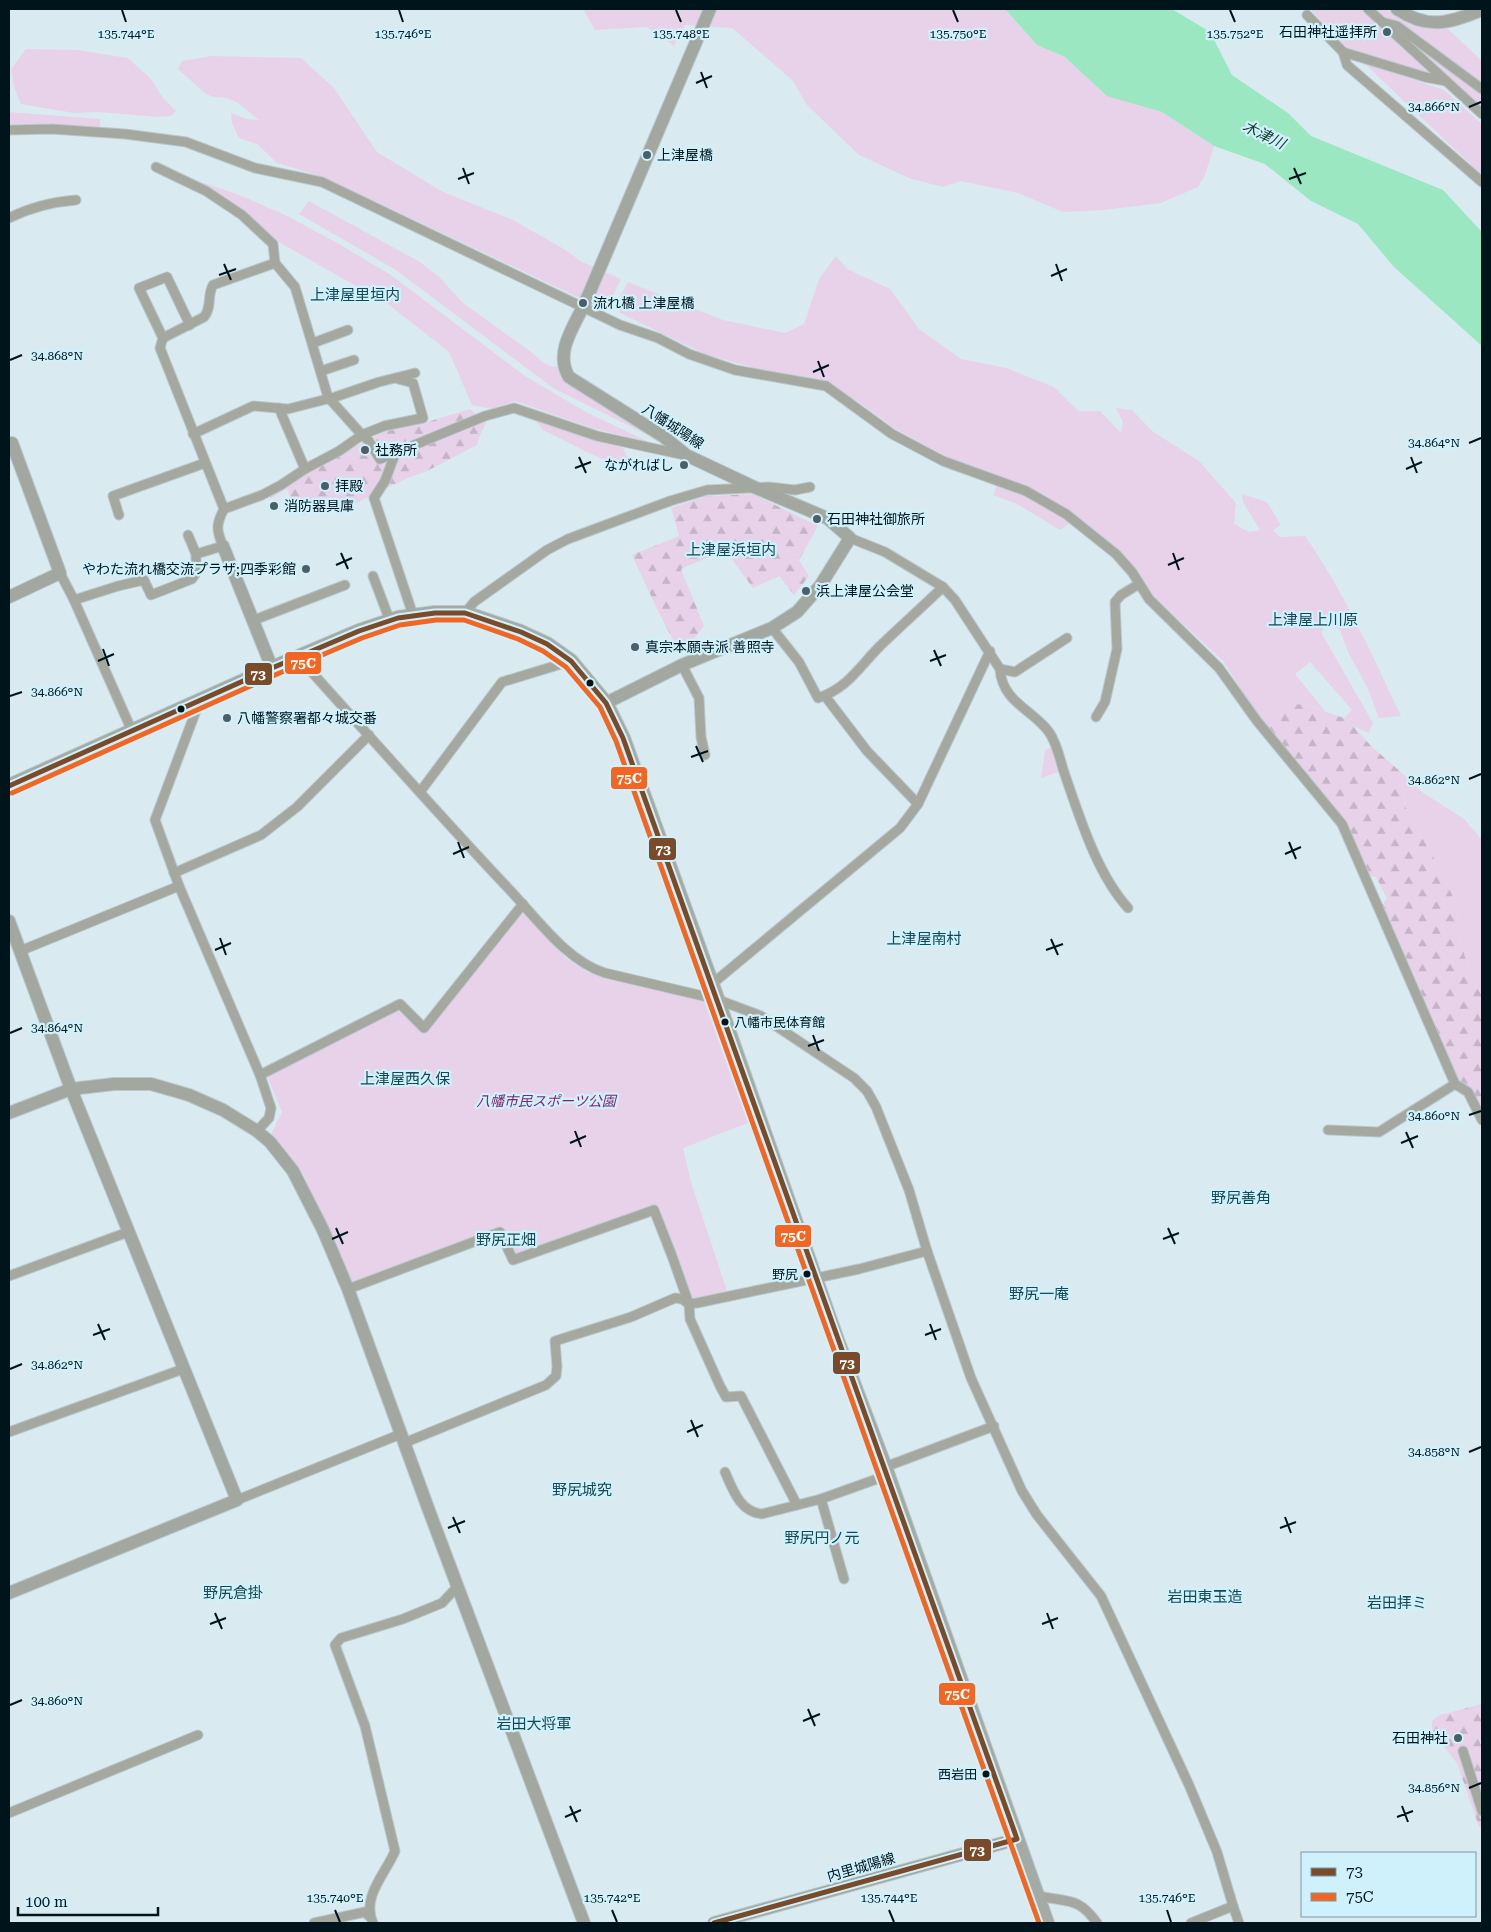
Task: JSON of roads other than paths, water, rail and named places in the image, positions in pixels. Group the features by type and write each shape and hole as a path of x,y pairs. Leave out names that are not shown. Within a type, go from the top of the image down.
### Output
{"main road":[{"path":"9,786 359,631 413,615 465,613 521,632 547,644 571,661 606,703 623,738 1047,1923"}],"street":[{"name":"八幡城陽線","path":"710,9 584,305 566,342 563,357 564,369 569,377 664,437 686,455 827,518 850,538"},
{"path":"1368,9 1482,114"},
{"path":"1396,9 1421,22 1438,24 1482,10"},
{"path":"1307,15 1343,52 1347,65 1482,182"},
{"path":"1380,21 1397,26 1482,89"},
{"path":"1343,52 1425,77 1446,81"},
{"path":"9,130 52,129 125,134 186,142 256,168 322,182 584,305 620,325 658,338 689,354 735,370 826,386 892,434 943,461 1026,491 1066,514 1116,554 1132,572 1150,599 1219,668 1257,721 1342,824 1455,1084 1468,1092 1482,1120"},
{"path":"156,167 206,191 242,215 273,244 275,263 295,287 328,398 368,440 380,459 485,416 514,408 597,436 686,455"},
{"path":"9,218 37,206 56,201 76,200"},
{"path":"163,338 190,325 208,312 210,290 214,285 275,263"},
{"path":"190,325 167,277 139,288 163,338 160,348 224,509"},
{"path":"313,343 348,330"},
{"path":"321,371 354,360"},
{"path":"193,434 253,406 288,409 415,373"},
{"path":"272,668 217,533 218,520 224,509 281,485 305,469 339,451 362,435 384,426 423,418 413,383 398,378"},
{"path":"279,408 305,469"},
{"path":"9,444 12,443 60,572 132,731"},
{"path":"396,454 374,498 413,615"},
{"path":"120,515 113,496 205,463"},
{"path":"465,613 474,602 538,556 568,539 670,501 707,490 754,487 795,490 810,487"},
{"path":"74,600 144,580 151,595 192,579 196,573 196,554 188,535"},
{"path":"606,703 682,665 772,628 797,612 820,586 850,538 885,552 942,587 955,600 1000,669 1000,679 1006,692 1049,732 1057,748 1064,773 1096,855 1118,897 1128,908"},
{"path":"196,554 222,546"},
{"path":"9,597 60,572"},
{"path":"373,576 390,621"},
{"path":"254,620 344,584"},
{"path":"1096,717 1105,702 1117,649 1115,602 1121,595 1139,584"},
{"path":"772,628 799,662 818,698 832,693 850,679 878,648 942,587"},
{"path":"1000,669 1015,672 1067,638"},
{"path":"712,984 900,828 918,804 990,651"},
{"path":"298,657 572,957 592,969 618,977 716,998 761,1016 854,1078 867,1091 876,1107 909,1190 927,1251 971,1378 1022,1490 1037,1515 1101,1596 1189,1785 1217,1852 1239,1923"},
{"path":"420,792 502,682 571,661"},
{"path":"682,665 699,698 701,737 706,755"},
{"path":"825,696 867,751 918,804"},
{"path":"200,700 155,820 179,886 260,1075 271,1108 268,1118 257,1131"},
{"path":"174,873 261,835 297,807 369,735"},
{"path":"14,954 179,886"},
{"path":"260,1075 400,1004 424,1028 524,904"},
{"path":"9,921 14,954 71,1089 237,1500"},
{"path":"9,1113 71,1089 114,1084 151,1084 189,1095 223,1110 257,1131 270,1142 293,1171 323,1230 348,1288 457,1587 584,1923"},
{"path":"1328,1130 1379,1132 1455,1084"},
{"path":"348,1288 500,1232 513,1260 654,1210 689,1304 690,1319 720,1386 726,1397 741,1396 797,1505"},
{"path":"9,1276 128,1232"},
{"path":"9,1593 237,1500 546,1385 556,1376 555,1341 631,1317 675,1298 682,1299 689,1304 816,1278 927,1251"},
{"path":"9,1432 183,1369"},
{"path":"725,1472 736,1498 749,1511 755,1514 762,1514 821,1499 994,1426"},
{"path":"821,1499 844,1579"},
{"path":"371,1920 373,1892 395,1851 365,1726 335,1645 341,1638 403,1619 442,1603 451,1596 457,1587"},
{"path":"9,1813 198,1735"},
{"path":"1463,1751 1482,1812"},
{"name":"内里城陽線","path":"714,1923 1017,1839"},
{"path":"1038,1898 1044,1897 1080,1904 1088,1910 1097,1923"},
{"path":"1191,1923 1233,1906"},
{"path":"314,1923 336,1920 361,1912 366,1912 371,1920"}],"water":[{"name":"木津川","path":"1005,9 1172,9 1210,32 1232,75 1288,113 1311,136 1443,190 1482,232 1482,346 1394,267 1358,224 1311,201 1265,164 1214,146 1162,112 1107,96 1065,57 1037,45"}],"place":[{"name":"石田神社遥拝所","path":"1387,32"},
{"name":"上津屋橋","path":"647,155"},
{"name":"流れ橋 上津屋橋","path":"583,303"},
{"name":"社務所","path":"365,450"},
{"name":"ながればし","path":"684,465"},
{"name":"拝殿","path":"325,486"},
{"name":"消防器具庫","path":"274,506"},
{"name":"石田神社御旅所","path":"817,519"},
{"name":"やわた流れ橋交流プラザ;四季彩館","path":"306,569"},
{"name":"浜上津屋公会堂","path":"806,591"},
{"name":"真宗本願寺派 善照寺","path":"635,647"},
{"name":"八幡警察署都々城交番","path":"227,718"},
{"name":"八幡市民体育館","path":"725,1022"},
{"name":"野尻","path":"807,1274"},
{"name":"石田神社","path":"1458,1738"},
{"name":"西岩田","path":"986,1774"}],"district":[{"name":"上津屋里垣内","path":"355,295"},
{"name":"上津屋浜垣内","path":"731,550"},
{"name":"上津屋上川原","path":"1313,620"},
{"name":"上津屋南村","path":"924,939"},
{"name":"上津屋西久保","path":"405,1079"},
{"name":"野尻善角","path":"1241,1198"},
{"name":"野尻正畑","path":"506,1240"},
{"name":"野尻一庵","path":"1039,1294"},
{"name":"野尻城究","path":"582,1490"},
{"name":"野尻円ノ元","path":"822,1538"},
{"name":"野尻倉掛","path":"233,1593"},
{"name":"岩田東玉造","path":"1205,1597"},
{"name":"岩田拝ミ","path":"1397,1603"},
{"name":"岩田大将軍","path":"534,1724"}],"park label":[{"name":"八幡市民スポーツ公園","path":"546,1101"}]}
